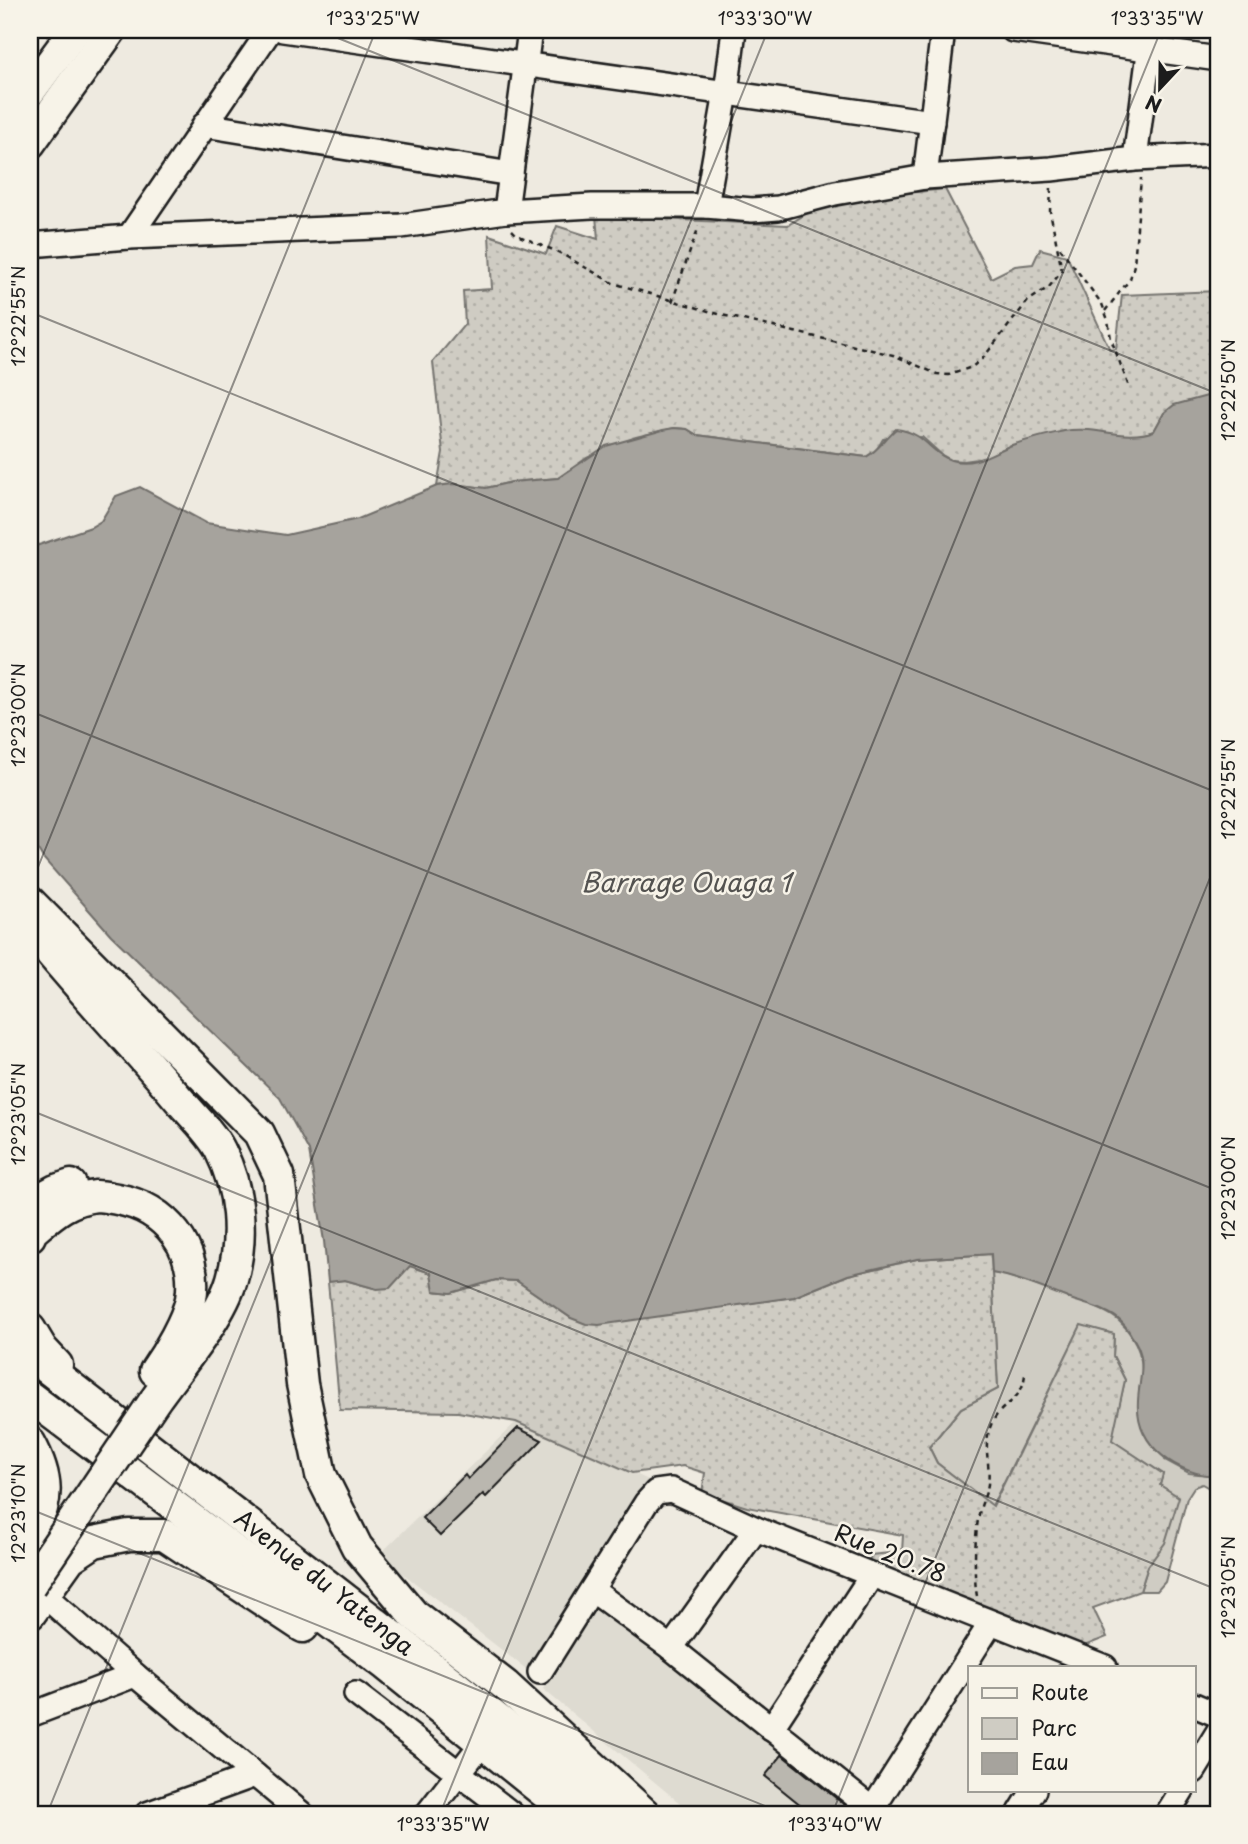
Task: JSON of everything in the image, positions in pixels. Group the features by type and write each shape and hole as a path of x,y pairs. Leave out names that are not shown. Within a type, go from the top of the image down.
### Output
{"main road":[{"path":"30,91 75,30"},
{"path":"30,143 111,30"},
{"path":"30,902 259,1133 279,1175 302,1384 321,1475 357,1547 413,1614 505,1685 645,1814"},
{"path":"30,928 219,1147 233,1184 240,1238 232,1280 219,1308 190,1352 149,1395 86,1472 30,1559"},
{"path":"30,1204 56,1190 98,1176 143,1186 172,1202 195,1225 211,1271 207,1305 190,1352"},
{"path":"30,1236 32,1231 62,1206 97,1196 131,1202 158,1214 176,1232 191,1267 191,1301 149,1395 34,1598"},
{"path":"30,1329 42,1349 102,1410"},
{"name":"Avenue du Yatenga","path":"30,1355 397,1638 616,1814"},
{"name":"Avenue du Yatenga","path":"30,1397 386,1665 572,1814"},
{"path":"30,1443 42,1466 46,1490 39,1519 30,1534"},
{"path":"34,1598 70,1558 94,1542 129,1535 164,1535 321,1638 386,1665"}],"street":[{"path":"129,237 270,30"},
{"path":"283,30 932,122"},
{"path":"506,211 530,30"},
{"path":"706,206 734,30"},
{"path":"925,177 943,30"},
{"path":"1013,30 1150,40 1218,59"},
{"path":"1135,159 1150,40"},
{"path":"204,125 511,174"},
{"path":"30,245 129,237 401,226 506,211 592,206 706,206 752,210 778,208 835,193 925,177 1051,169 1135,159 1218,155"},
{"name":"Rue 20.78","path":"592,1590 646,1503 656,1492 671,1490 756,1529 1102,1666"},
{"path":"671,1648 756,1529"},
{"path":"771,1729 872,1574"},
{"path":"540,1672 592,1590 671,1648 875,1812 984,1620"},
{"path":"34,1598 135,1675 302,1814"},
{"path":"30,1715 135,1675"},
{"path":"356,1694 512,1814"},
{"path":"1196,1705 1218,1715"},
{"path":"1196,1768 1218,1732"},
{"path":"427,1814 483,1742"},
{"path":"147,1814 255,1775"},
{"path":"1019,1814 1033,1792"},
{"path":"1167,1814 1181,1792"}],"path":[{"path":"1105,311 1130,279 1135,265 1141,166 1135,159"},
{"path":"506,211 507,225 517,235 558,252 600,277 672,302 893,355 948,376 972,367 983,358 1028,301 1055,281 1062,271 1050,211 1051,169"},
{"path":"672,302 706,206"},
{"path":"1058,245 1102,304 1111,339 1129,387"},
{"path":"984,1620 975,1585 977,1523 988,1484 985,1442 996,1414 1018,1397 1024,1386 1025,1374"}],"shaded area":[{"path":"516,1422 651,1481 534,1675 379,1555"},
{"path":"597,1595 864,1814 693,1814 543,1689"}],"green space":[{"path":"945,189 991,278 1015,266 1033,264 1040,249 1067,256 1110,350 1116,349 1122,295 1218,291 1218,393 1164,413 1154,431 1139,436 1011,445 985,458 964,461 951,460 942,455 922,437 883,439 876,451 867,457 697,435 687,429 674,428 636,437 587,458 558,478 512,482 486,488 453,484 437,486 443,452 433,362 465,324 463,291 492,289 489,235 546,254 557,226 598,239 596,216 788,225 817,207"},
{"path":"991,1254 998,1389 961,1408 929,1447 937,1463 993,1506 1081,1325 1114,1334 1113,1356 1125,1380 1112,1440 1163,1474 1160,1485 1179,1497 1165,1543 1148,1566 1140,1591 1093,1608 1107,1637 1072,1651 869,1567 870,1555 902,1552 903,1535 747,1507 702,1493 705,1473 683,1466 632,1473 516,1422 458,1412 340,1410 328,1282 345,1280 377,1289 410,1266 431,1273 435,1291 451,1293 496,1280 517,1281 571,1318 728,1306 794,1297 848,1275 917,1259"},
{"path":"992,1273 1082,1302 1118,1320 1136,1343 1142,1371 1139,1390 1165,1460 1189,1473 1218,1476 1218,1493 1202,1484 1194,1487 1187,1498 1165,1582 1157,1591 1140,1591 1148,1566 1165,1542 1160,1484 1163,1474 1111,1440 1125,1380 1113,1356 1114,1334 1081,1326 992,1506 937,1463 929,1447 961,1408 998,1389"}],"water":[{"name":"Barrage Ouaga 1","path":"1218,393 1218,1476 1188,1470 1174,1464 1151,1445 1139,1417 1142,1368 1140,1352 1137,1343 1121,1322 1102,1310 1023,1281 992,1273 991,1254 917,1259 848,1275 794,1297 599,1325 586,1324 571,1318 517,1281 496,1280 451,1293 434,1291 431,1273 410,1266 390,1288 377,1289 345,1280 328,1282 309,1151 280,1098 111,935 43,858 30,836 30,548 91,527 101,521 116,496 140,487 206,523 286,535 358,519 437,486 453,484 486,488 512,482 558,478 606,446 674,428 687,429 697,435 866,457 896,429 915,435 944,457 968,462 1018,443 1064,431 1087,430 1131,435 1154,431 1164,413 1174,405"}],"building":[{"path":"518,1428 542,1440 486,1497 483,1494 440,1536 422,1518 465,1475 468,1479"},
{"path":"782,1755 856,1814 812,1814 765,1776"}]}
